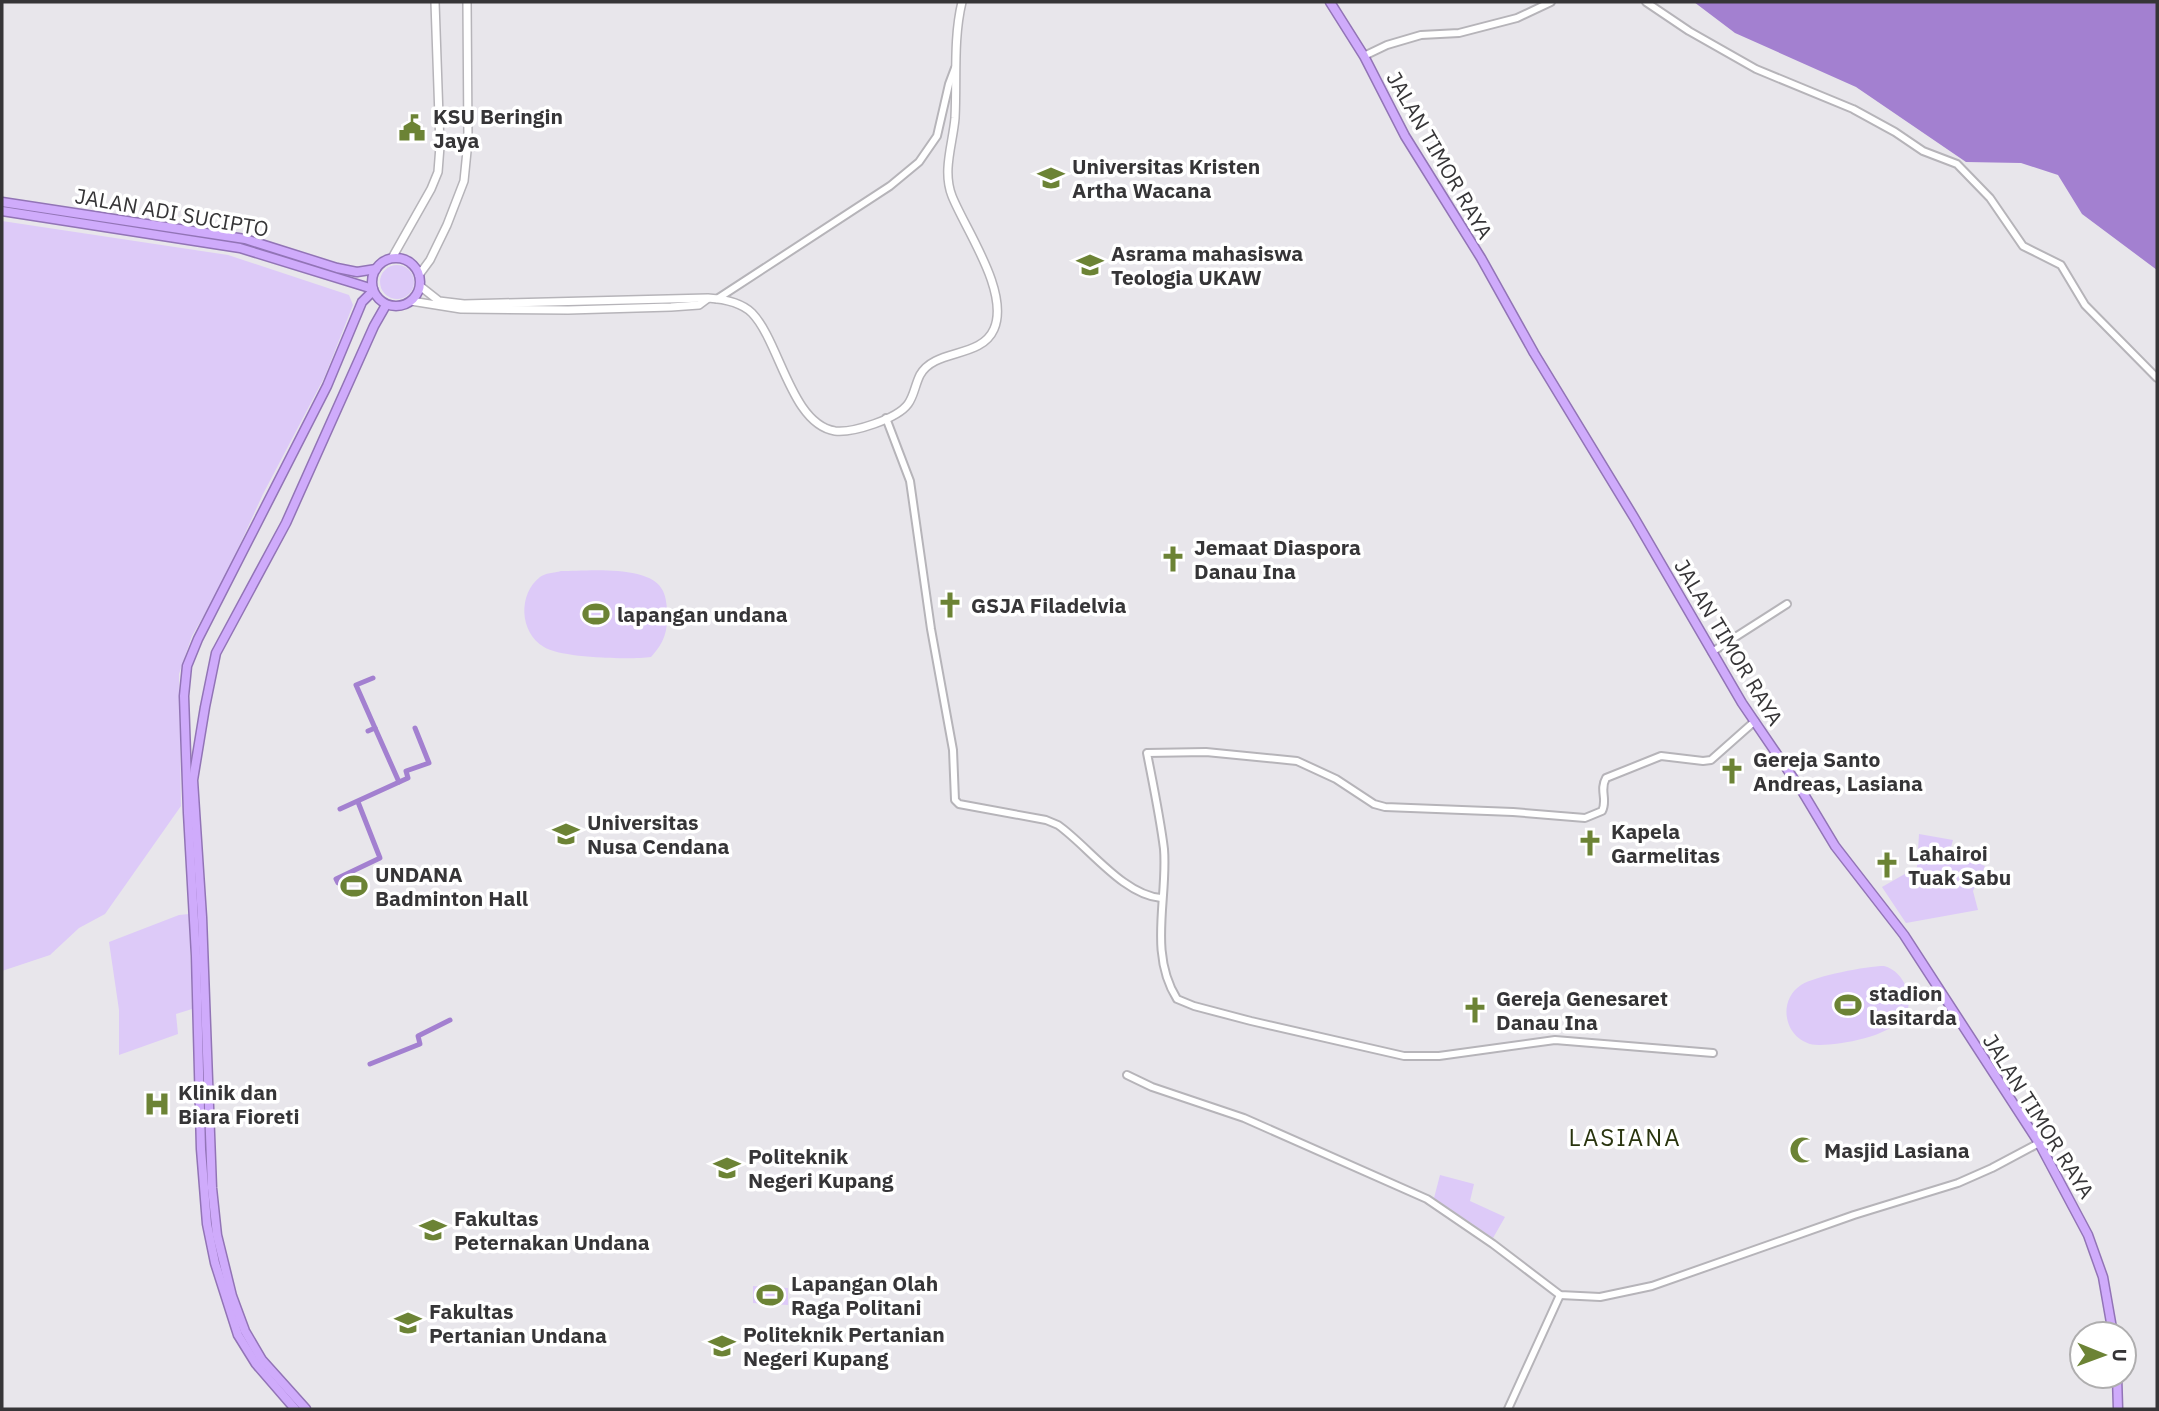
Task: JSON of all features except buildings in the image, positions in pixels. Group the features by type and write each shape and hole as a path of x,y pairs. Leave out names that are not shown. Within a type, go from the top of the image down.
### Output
{"highway":[{"name":"JALAN TIMOR RAYA","path":"1330,2 1364,56 1405,136 1481,258 1534,353 1712,652 1835,846 1904,935 2039,1143 2080,1217 2093,1247 2107,1294 2111,1320"},
{"name":"JALAN ADI SUCIPTO","path":"2,202 245,239 337,268 357,272 376,269"},
{"path":"51,209 51,218"},
{"name":"JALAN ADI SUCIPTO","path":"2,211 240,248 373,290"},
{"path":"392,258 408,261 419,275 420,286 411,302 395,307 386,305 376,297 373,290 376,269 385,260 392,258"},
{"path":"306,1409 252,1345 232,1296 215,1225 205,1118 184,679 198,639 327,386 362,302 373,290"},
{"path":"295,1409 238,1335 207,1224 202,917 194,795 195,764 216,653 286,523 374,326 386,305"},
{"path":"185,718 202,720"},
{"path":"2117,1390 2118,1409"}],"main road":[{"path":"392,258 432,189 438,172 440,146 435,2"},
{"path":"419,275 430,260 447,225 464,181 468,141 467,2"},
{"path":"420,286 439,301 464,304 708,298 730,301 752,313 771,344 796,396 813,420 827,428 843,431 858,429 896,415 906,407 926,368 985,341 994,330 996,322 990,275 948,183 962,2"},
{"path":"411,302 454,309 568,310 699,305 708,298"}],"street":[{"path":"1364,56 1421,35 1459,33 1517,18 1551,2"},
{"path":"1646,2 1756,69 1853,109 1923,151 1956,164 1990,198 2023,246 2061,265 2085,305 2157,378"},
{"path":"717,299 890,186 919,162 937,136 956,66"},
{"path":"886,418 910,481 931,629 953,750 955,800 959,804 1046,820 1058,825 1122,881 1141,893 1161,898"},
{"path":"1712,652 1787,604"},
{"path":"1713,1053 1555,1040 1440,1056 1404,1056 1329,1041 1177,999 1167,974 1161,939 1164,850 1147,753 1206,752 1297,761 1336,779 1380,806 1585,818 1602,811 1605,806 1602,789 1606,778 1661,756 1710,760 1755,721"},
{"path":"1127,1075 1152,1087 1244,1118 1427,1199 1493,1244 1560,1295 1600,1297 1652,1286 1854,1215 1958,1183 2039,1143"},
{"path":"1508,1409 1560,1295"}],"shaded area":[{"path":"1694,2 2157,2 2157,270 2082,214 2058,175 2021,163 1966,162 1856,87 1735,33"},
{"path":"2,221 228,255 349,295 353,305 325,376 263,494 222,584 192,636 179,674 181,806 105,914 79,928 50,955 2,971"},
{"path":"397,265 409,270 414,282 409,294 397,299 385,294 380,282 385,270"},
{"name":"lapangan undana","path":"561,571 617,571 646,576 656,582 666,599 667,626 662,642 651,657 612,658 565,654 544,647 536,640 526,623 524,613 528,593 540,577"},
{"path":"1919,834 1953,840 1950,851 1985,866 1973,891 1978,910 1906,923 1882,887 1917,867"},
{"path":"189,914 192,1009 176,1014 178,1034 119,1055 119,1010 109,942 179,915"},
{"name":"stadion lasitarda","path":"1884,966 1895,971 1902,980 1909,1002 1905,1015 1895,1025 1865,1038 1820,1045 1799,1039 1792,1031 1786,1012 1793,993 1801,985 1841,972"},
{"path":"1440,1175 1474,1184 1470,1201 1505,1217 1493,1238 1434,1198"},
{"name":"Lapangan Olah Raga Politani","path":"753,1286 788,1288 788,1305 753,1303"}],"waterway":[{"path":"373,678 356,685 375,728"},
{"path":"368,731 375,728 399,782"},
{"path":"340,809 408,778 406,771 429,763 415,728"},
{"path":"338,883 336,879 380,858 358,802"},
{"path":"370,1064 420,1044 418,1036 450,1020"}],"place":[{"name":"KSU Beringin Jaya","path":"412,128"},
{"name":"Universitas Kristen Artha Wacana","path":"1051,178"},
{"name":"Asrama mahasiswa Teologia UKAW","path":"1090,265"},
{"name":"Jemaat Diaspora Danau Ina","path":"1173,559"},
{"name":"GSJA Filadelvia","path":"950,605"},
{"name":"lapangan undana","path":"596,614"},
{"name":"Gereja Santo Andreas, Lasiana","path":"1732,771"},
{"name":"Universitas Nusa Cendana","path":"566,834"},
{"name":"Kapela Garmelitas","path":"1590,843"},
{"name":"Lahairoi Tuak Sabu","path":"1887,865"},
{"name":"UNDANA Badminton Hall","path":"354,886"},
{"name":"stadion lasitarda","path":"1848,1005"},
{"name":"Gereja Genesaret Danau Ina","path":"1475,1010"},
{"name":"Klinik dan Biara Fioreti","path":"157,1104"},
{"name":"Masjid Lasiana","path":"1803,1150"},
{"name":"Politeknik Negeri Kupang","path":"727,1168"},
{"name":"Fakultas Peternakan Undana","path":"433,1230"},
{"name":"Lapangan Olah Raga Politani","path":"770,1295"},
{"name":"Fakultas Pertanian Undana","path":"408,1323"},
{"name":"Politeknik Pertanian Negeri Kupang","path":"722,1346"}],"district":[{"name":"LASIANA","path":"1625,1137"}]}
